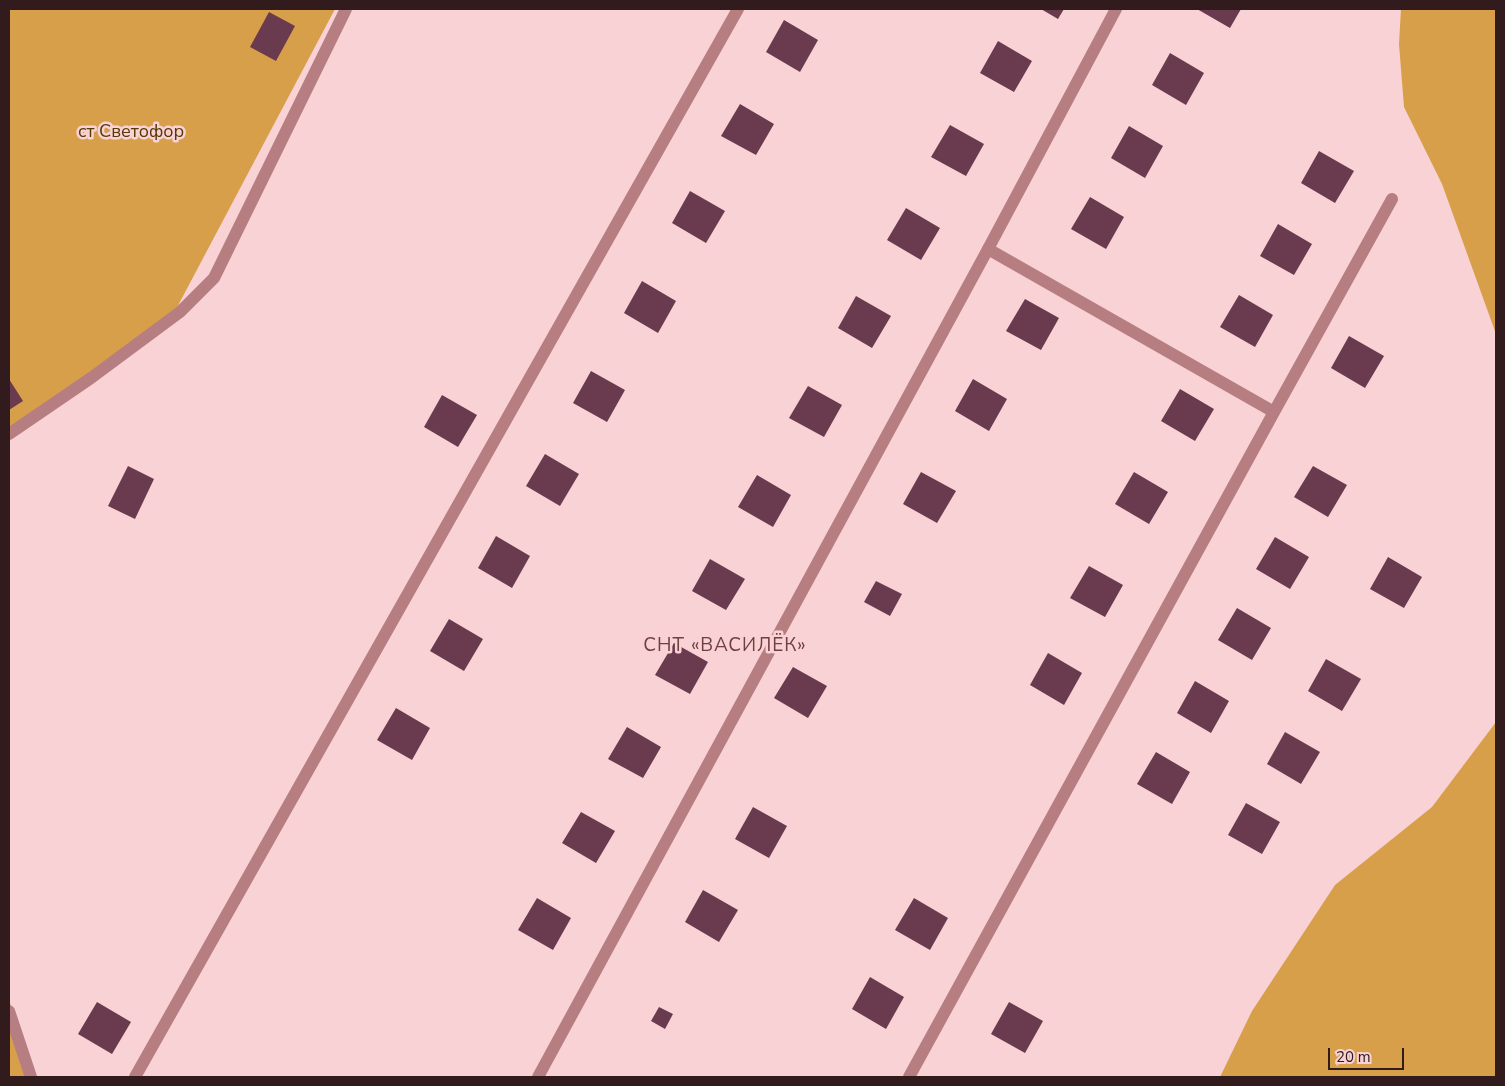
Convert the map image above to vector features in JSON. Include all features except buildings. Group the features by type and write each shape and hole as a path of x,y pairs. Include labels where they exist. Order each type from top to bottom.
{"street":[{"path":"9,434 91,378 180,312 214,278 346,9"},
{"path":"135,1077 738,9"},
{"path":"538,1077 988,249 1116,9"},
{"path":"909,1077 1392,199"},
{"path":"988,249 1274,412"},
{"path":"9,1011 31,1077"}],"green space":[{"name":"ст Светофор","path":"9,9 335,9 173,315 9,434"},
{"path":"1401,9 1496,9 1496,334 1442,184 1404,107 1399,44"},
{"path":"1496,722 1496,1077 1220,1077 1252,1011 1335,885 1432,807"},
{"path":"9,1000 34,1077 9,1077"}],"district":[{"name":"СНТ «ВАСИЛЁК»","path":"725,646"}]}
